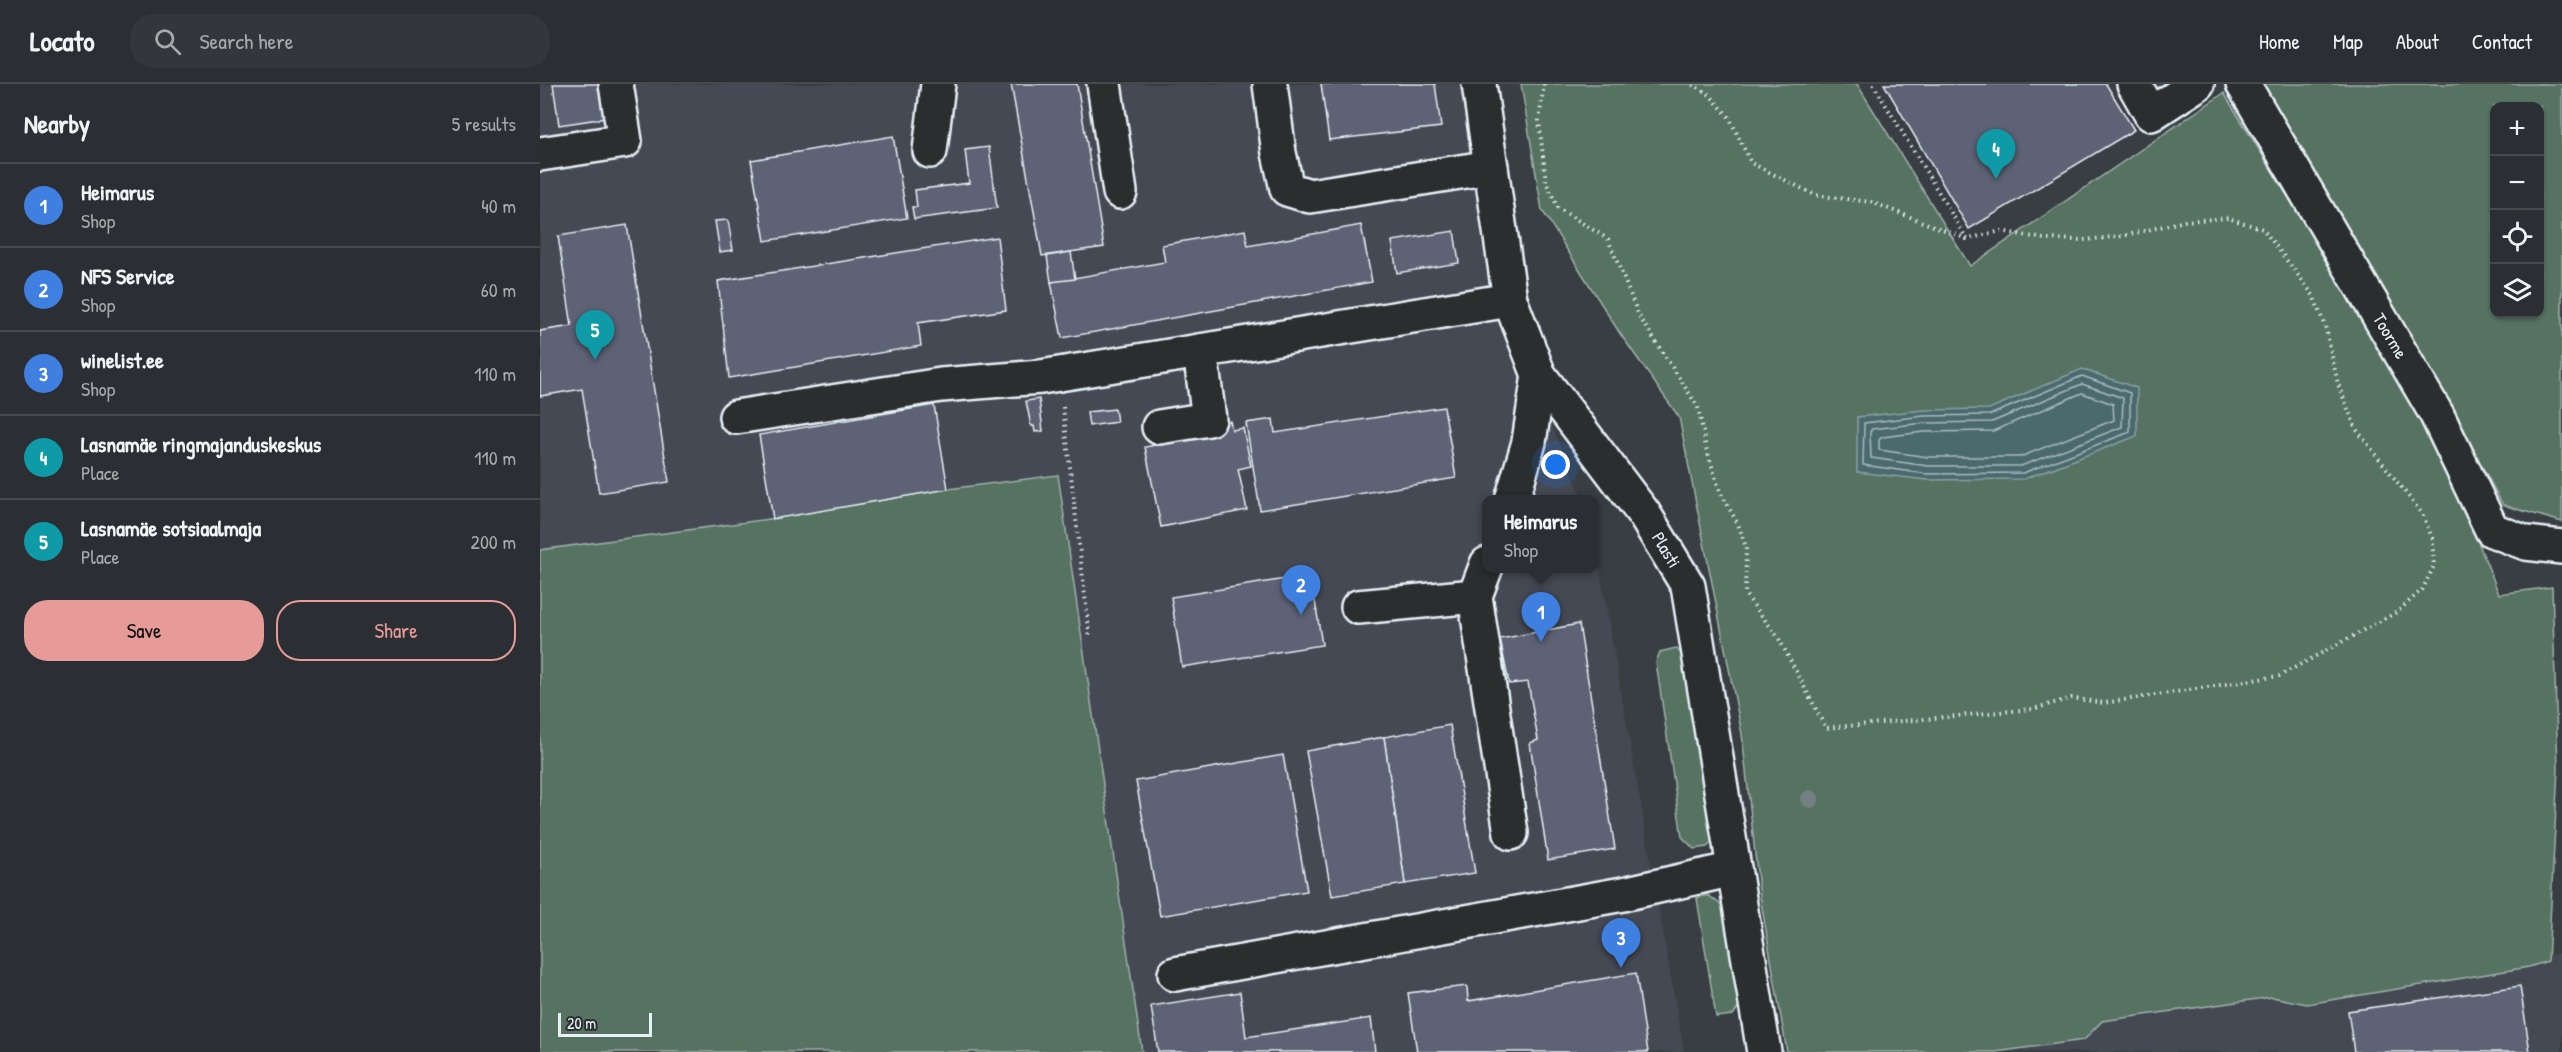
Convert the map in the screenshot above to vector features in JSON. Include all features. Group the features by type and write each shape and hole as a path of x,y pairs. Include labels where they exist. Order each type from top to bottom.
{"lane":[{"path":"540,154 625,141 616,84"},
{"path":"930,151 938,84"},
{"path":"1104,84 1120,192"},
{"path":"1270,84 1279,153 1287,189 1310,196 1491,167"},
{"name":"Plasti","path":"1479,84 1510,300 1539,375 1644,514 1688,586 1764,1052"},
{"path":"2134,84 2151,114 2197,84"},
{"name":"Toorme","path":"2243,84 2437,415 2492,530 2526,543 2562,547"},
{"path":"736,417 941,385 1041,377 1510,300"},
{"path":"1159,427 1209,419 1200,351"},
{"path":"1513,495 1529,442 1539,375"},
{"path":"1484,573 1475,596 1511,833"},
{"path":"1358,607 1475,596"},
{"path":"1175,974 1623,894 1734,869"}],"path":[{"path":"1544,84 1539,121 1546,182 1558,208 1608,238 1639,316 1698,407 1706,447 1720,492 1738,525 1746,547 1745,594 1778,637 1826,728 2033,709 2072,698 2103,703 2279,676 2397,612 2422,590 2434,566 2432,538 2423,515 2356,429 2338,384 2326,329 2313,295 2263,230 2228,218 2185,221 2123,236 2084,240 2044,239 2001,231 1967,239 1870,202 1815,195 1752,163 1728,117 1710,95 1691,84"},
{"path":"1873,84 1967,239"},
{"path":"1059,373 1090,639"}],"shaded area":[{"path":"540,84 1462,84 1486,269 1581,495 1482,495 1482,573 1599,573 1599,566 1684,1052 540,1052"},
{"path":"2562,953 2562,1052 1995,1052 2084,1040 2102,1021"}],"green space":[{"path":"1521,84 1857,84 1970,266 2224,93 2400,378 2445,460 2499,594 2552,587 2558,769 2548,961 2529,967 2307,1004 2272,997 2102,1021 2084,1040 1995,1052 1787,1052 1759,890 1742,734 1679,417 1619,332 1542,210"},
{"path":"2264,84 2562,84 2562,522 2503,505 2456,418"},
{"path":"1058,475 1142,1052 540,1052 540,550 777,518 948,489"},
{"path":"1676,648 1684,656 1714,840 1707,847 1694,849 1682,837 1656,662 1660,652"},
{"path":"1708,895 1724,907 1740,1005 1733,1015 1716,1017 1697,898"}],"water":[{"path":"2082,369 2137,388 2137,436 2024,479 1927,480 1857,472 1857,417 1924,410 1989,409"}],"building":[{"path":"553,84 600,84 605,118 559,125"},
{"path":"1011,84 1077,84 1104,247 1042,256"},
{"path":"1321,84 1435,84 1441,127 1329,140"},
{"path":"1884,84 2106,84 2134,130 1969,229"},
{"path":"893,136 907,218 765,241 751,160"},
{"path":"989,147 997,208 914,219 912,207 917,207 915,190 969,183 965,150"},
{"path":"728,220 733,250 720,252 715,221"},
{"path":"627,225 669,482 599,493 582,389 540,396 540,331 572,326 558,236"},
{"path":"1361,225 1372,282 1062,338 1051,282 1165,262 1162,245 1245,230 1248,246"},
{"path":"1454,231 1459,263 1397,273 1392,241"},
{"path":"997,237 1006,310 918,323 921,346 729,378 718,281"},
{"path":"1071,252 1075,279 1051,282 1047,256"},
{"path":"1039,399 1043,431 1035,432 1034,426 1031,426 1026,401"},
{"path":"934,405 948,489 773,519 759,435"},
{"path":"1444,407 1456,478 1260,510 1246,423 1273,419 1275,433"},
{"path":"1115,409 1117,422 1089,426 1087,412"},
{"path":"1230,421 1232,430 1243,428 1251,466 1238,469 1247,510 1161,527 1145,447 1215,433 1213,424"},
{"path":"1311,575 1322,645 1182,667 1171,597"},
{"path":"1579,624 1615,849 1548,860 1530,743 1538,740 1528,682 1509,684 1500,639"},
{"path":"1450,725 1475,873 1405,884 1384,737"},
{"path":"1384,737 1405,884 1332,896 1306,751"},
{"path":"1283,755 1307,891 1160,916 1136,781"},
{"path":"1636,973 1648,1052 1417,1052 1408,993 1467,986 1468,1001"},
{"path":"2520,986 2530,1052 2354,1052 2348,1011"},
{"path":"1240,992 1246,1037 1371,1018 1375,1052 1158,1052 1151,1006"}],"place":[{"name":"Lasnamäe ringmajanduskeskus","path":"1996,179"},
{"name":"Lasnamäe sotsiaalmaja","path":"595,360"},
{"name":"NFS Service","path":"1301,615"},
{"name":"Heimarus","path":"1541,642"},
{"name":"winelist.ee","path":"1621,968"}]}
